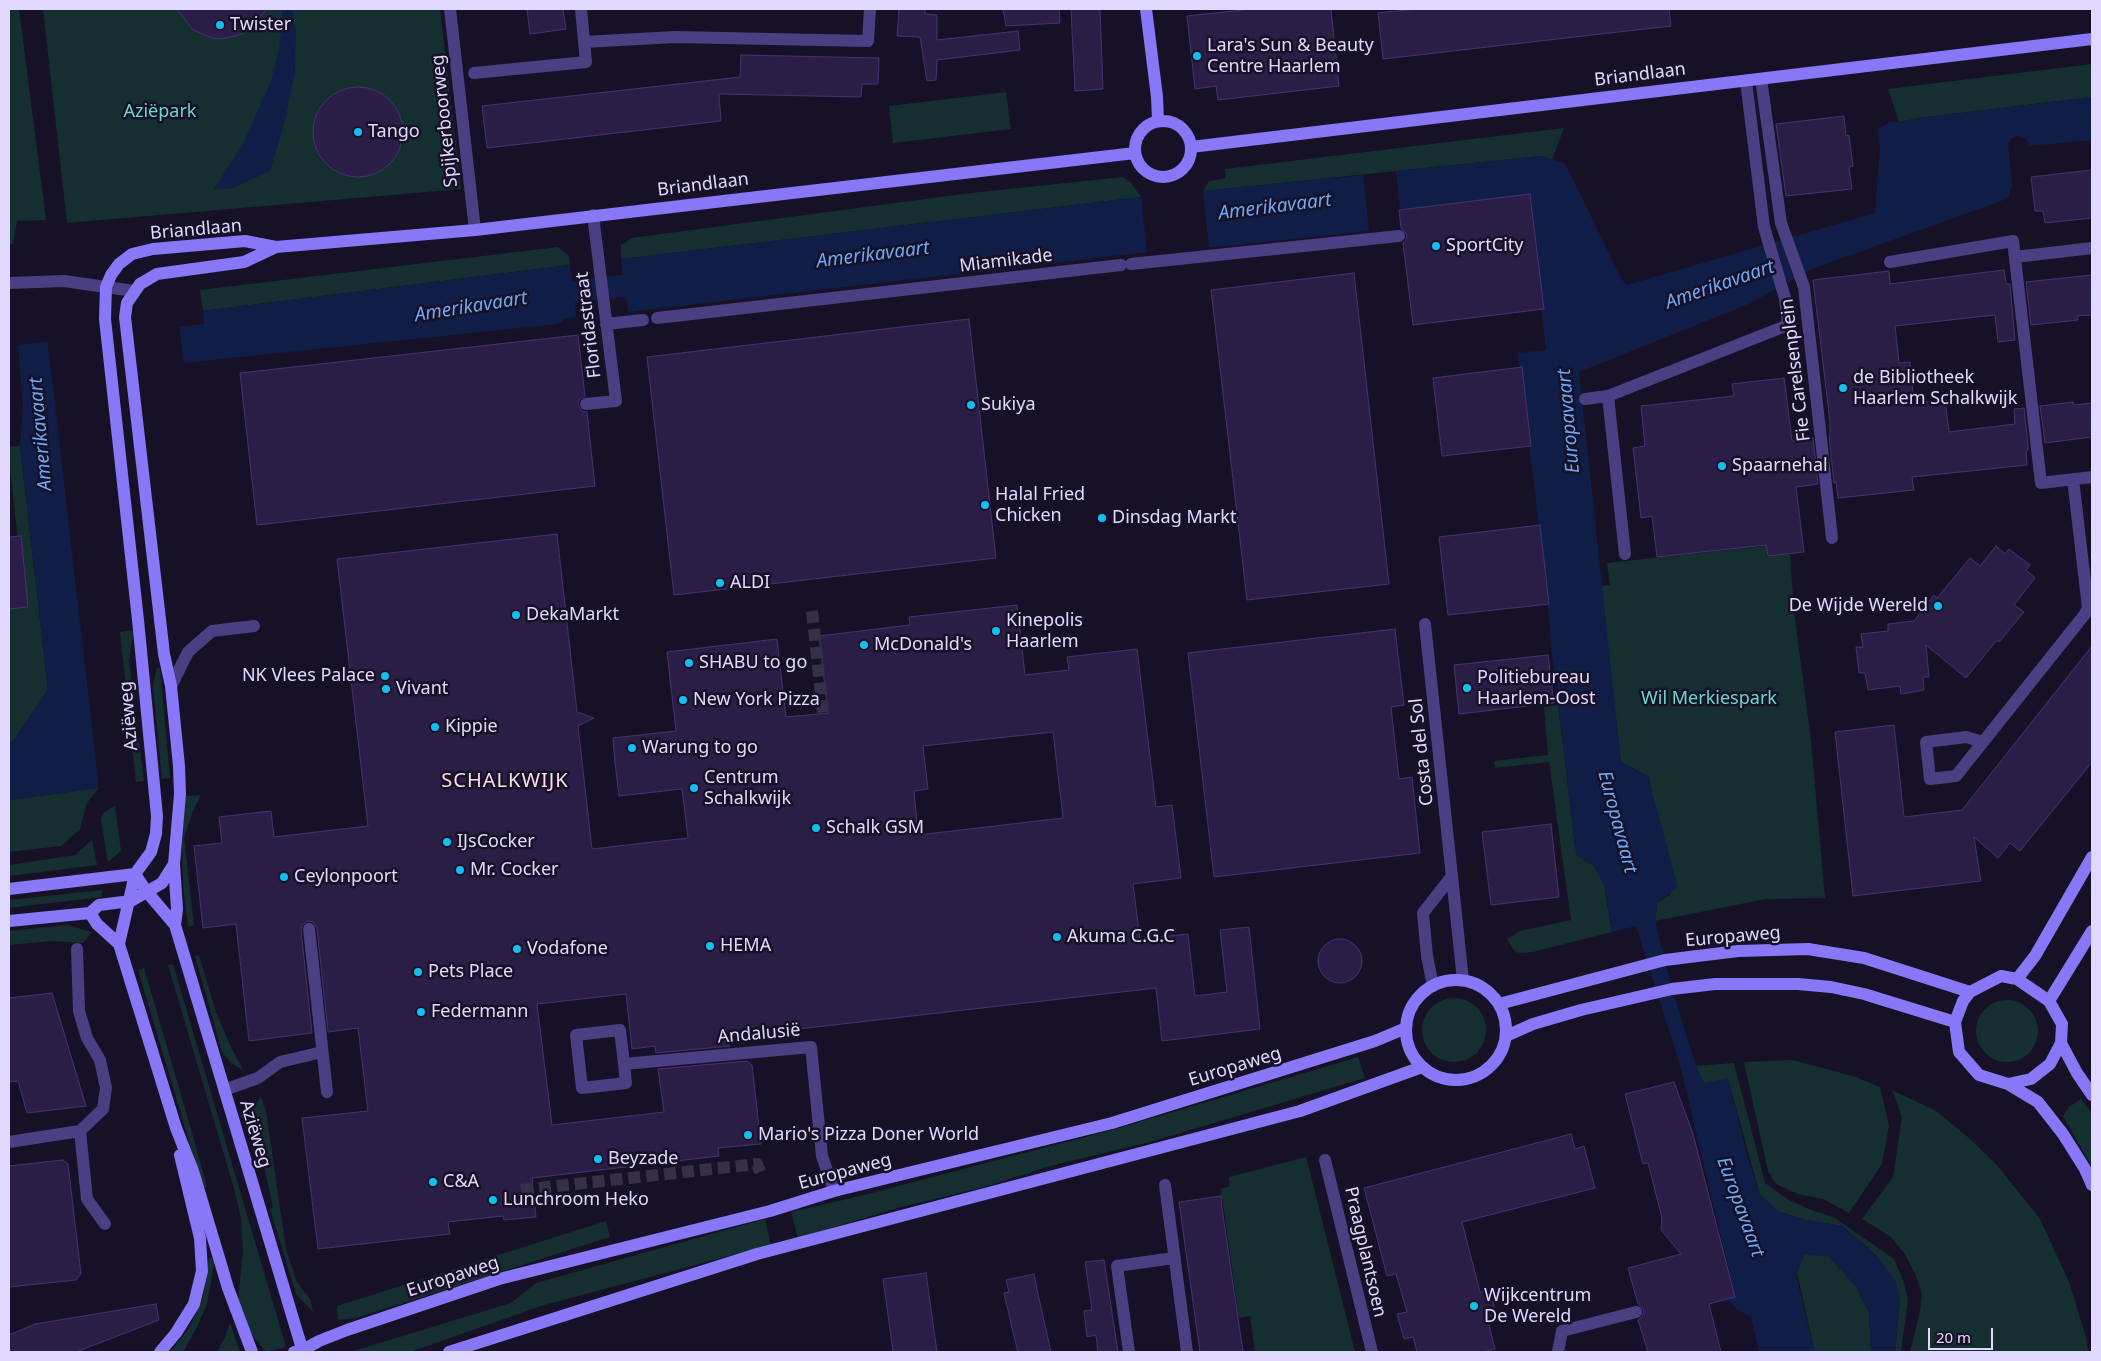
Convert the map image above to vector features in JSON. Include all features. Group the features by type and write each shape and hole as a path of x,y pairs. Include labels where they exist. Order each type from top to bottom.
{"main road":[{"path":"1146,9 1157,97 1158,121"},
{"name":"Briandlaan","path":"1191,146 2092,39"},
{"path":"1158,121 1176,124 1188,137 1191,146 1190,156 1186,165 1170,177 1160,177 1143,169 1135,153 1138,136 1150,124 1158,121"},
{"name":"Briandlaan","path":"106,287 111,275 119,264 132,254 153,249 245,242 276,247 475,230 1135,153"},
{"name":"Briandlaan","path":"134,291 140,284 157,274 244,262 276,247"},
{"name":"Aziëweg","path":"106,287 104,301 106,331 157,816 156,834 151,852 135,874 119,944"},
{"name":"Aziëweg","path":"134,291 128,302 125,317 130,376 164,654 171,686 179,766 180,794 174,864 177,909 175,925 300,1352"},
{"path":"2017,979 2035,956 2092,857"},
{"path":"9,921 90,913 99,905 130,901 162,883 174,864"},
{"path":"9,888 135,874"},
{"name":"Aziëweg","path":"135,874 147,892 175,925"},
{"path":"90,913 96,924 119,944 228,1288 252,1352"},
{"path":"2049,1001 2092,931"},
{"name":"Europaweg","path":"1499,1004 1664,960 1738,950 1808,949 1864,958 1970,992"},
{"path":"2008,1084 2032,1079 2050,1064 2061,1043 2062,1024 2049,1001 2017,979 2001,976 1970,992 1963,1001 1955,1022 1959,1052 1979,1075 2008,1084 2038,1102 2063,1134 2085,1168 2092,1185"},
{"path":"1448,980 1463,980 1490,992 1499,1004 1506,1025 1506,1036 1503,1049 1496,1061 1486,1071 1474,1078 1460,1081 1446,1080 1433,1075 1412,1056 1407,1042 1406,1028 1408,1015 1413,1003 1422,993 1433,986 1448,980"},
{"path":"1506,1036 1533,1024 1581,1010 1672,989 1715,984 1798,984 1831,987 1864,994 1955,1022"},
{"name":"Europaweg","path":"300,1352 319,1341 348,1330 499,1279 770,1210 834,1191 1112,1123 1376,1041 1406,1028"},
{"path":"2061,1043 2077,1073 2092,1095"},
{"path":"449,1352 757,1254 1300,1111 1422,1067"},
{"path":"160,1352 176,1333 194,1304 202,1271 200,1238 184,1175 176,1128"}],"street":[{"name":"Spijkerboorweg","path":"450,9 475,230"},
{"path":"474,72 586,62 582,9"},
{"path":"584,42 675,37 868,41 870,9"},
{"name":"Fie Carelsenplein","path":"1761,79 1781,223 1804,288 1832,538"},
{"name":"Fie Carelsenplein","path":"1585,399 1608,396 1788,325 1784,298 1764,227 1746,81"},
{"name":"Floridastraat","path":"586,404 616,401 593,215"},
{"name":"Miamikade","path":"656,318 1399,236"},
{"path":"1890,262 2013,241 2041,482 2092,477"},
{"path":"2015,257 2092,248"},
{"path":"9,283 64,282 134,291"},
{"path":"606,321 643,320"},
{"path":"1608,396 1625,554"},
{"path":"1983,742 1966,737 1926,742 1930,779 1956,776 2086,614 2088,608 2073,479"},
{"name":"Costa del Sol","path":"1425,624 1463,980"},
{"path":"171,686 188,652 212,631 254,626"},
{"path":"1433,986 1426,948 1423,913 1452,876"},
{"path":"309,929 327,1092"},
{"path":"9,1142 80,1131 103,1109 106,1088 100,1060 87,1038 79,1011 77,949"},
{"path":"620,1030 624,1064 626,1083 582,1088 576,1035 620,1030"},
{"name":"Andalusië","path":"624,1064 811,1047 822,1156 834,1191"},
{"path":"224,1090 258,1078 280,1062 322,1052"},
{"path":"80,1131 88,1198 105,1224"},
{"name":"Praagplantsoen","path":"1325,1160 1372,1352"},
{"path":"1165,1185 1187,1352"},
{"path":"1129,1352 1117,1266 1174,1258"},
{"path":"1558,1352 1562,1331 1636,1312"}],"green space":[{"path":"9,9 19,9 46,220 17,221 13,244 9,245"},
{"name":"Aziëpark","path":"43,9 440,9 461,189 67,223"},
{"path":"2092,64 2092,97 1899,122 1888,89"},
{"path":"1006,92 1011,129 893,143 889,106"},
{"path":"1564,128 1552,160 1541,156 1203,191 1209,181 1226,178 1225,169"},
{"path":"1123,177 1131,183 1141,197 621,259 621,245 631,238 971,193"},
{"path":"558,247 569,256 570,265 203,311 200,290"},
{"path":"20,446 48,690 13,741 9,742 9,608 25,605 9,447"},
{"name":"Wil Merkiespark","path":"1766,546 1767,557 1790,554 1794,611 1811,741 1825,898 1766,899 1655,921 1657,903 1670,895 1649,777 1621,762 1601,586 1610,585 1607,563"},
{"path":"134,630 129,661 144,781 136,782 120,632"},
{"path":"157,667 160,668 170,778 162,779 153,686"},
{"path":"1558,705 1577,855 1594,866 1604,885 1612,932 1533,952 1515,952 1507,939 1520,931 1571,920 1549,762 1495,768 1494,761 1548,755 1544,707"},
{"path":"99,788 87,803 80,829 61,846 9,852 9,800"},
{"path":"201,795 192,813 184,838 194,925 188,927 183,885 182,845 185,796"},
{"path":"115,806 121,851 108,862 101,820 103,813"},
{"path":"92,840 97,865 9,876 9,865 75,855"},
{"path":"102,890 102,897 9,908 9,900"},
{"path":"67,925 92,932 83,943 52,941 9,945 9,931"},
{"path":"199,955 216,1012 243,1070 232,1064 222,1052 195,956"},
{"path":"173,964 286,1347 266,1352 249,1331 238,1300 243,1252 241,1218 168,965"},
{"path":"144,968 207,1187 203,1188 138,970"},
{"path":"1454,998 1466,1000 1477,1007 1484,1018 1486,1030 1484,1042 1477,1053 1466,1060 1454,1062 1442,1060 1431,1053 1424,1042 1422,1030 1424,1018 1431,1007 1442,1000"},
{"path":"2001,1000 2013,1000 2029,1009 2036,1019 2038,1031 2036,1043 2029,1053 2013,1062 2001,1062 1990,1057 1981,1048 1976,1037 1976,1025 1981,1014 1990,1005"},
{"path":"1358,1057 1365,1078 1150,1142 1050,1166 984,1187 897,1208 798,1238 791,1212 860,1196 1116,1129"},
{"path":"1792,1060 1853,1076 1880,1087 1889,1126 1882,1164 1849,1213 1823,1199 1798,1194 1776,1184 1768,1171 1744,1062"},
{"path":"1734,1063 1765,1183 1787,1199 1835,1218 1894,1259 1903,1280 1908,1299 1901,1352 1895,1352 1900,1300 1876,1255 1842,1226 1807,1220 1779,1212 1760,1195 1728,1079 1704,1084 1696,1066"},
{"path":"1892,1090 1936,1111 1969,1138 1996,1164 2040,1219 2069,1282 2086,1337 2088,1352 1910,1352 1922,1294 1916,1276 1905,1254 1890,1236 1862,1219 1893,1177 1902,1117"},
{"path":"261,1097 266,1111 286,1249 297,1282 310,1299 313,1312 296,1294 270,1209 273,1208 263,1161 255,1158 247,1125 251,1110"},
{"path":"2081,1099 2092,1113 2092,1167 2063,1116 2069,1107"},
{"path":"1306,1157 1355,1352 1255,1352 1250,1316 1239,1318 1221,1189 1230,1186 1229,1177"},
{"path":"765,1219 771,1245 544,1305 410,1352 350,1352 511,1303 536,1283"},
{"path":"606,1221 610,1237 356,1318 338,1320 337,1306"},
{"path":"1818,1254 1828,1256 1856,1286 1869,1313 1871,1352 1815,1352 1797,1273 1803,1255"},
{"path":"212,1257 214,1264 207,1304 197,1327 183,1352 170,1352 189,1328 203,1298 209,1258"},
{"path":"230,1323 240,1352 217,1352 224,1339"}],"water":[{"path":"282,9 292,9 296,31 295,71 285,121 270,171 233,188 213,190 242,146 271,81 279,49"},
{"name":"Europavaart","path":"2092,97 2092,140 2029,146 2028,141 2023,137 2017,136 2011,139 2008,144 2012,185 2009,196 2001,201 1812,269 1751,303 1579,372 1621,762 1648,777 1678,887 1657,903 1655,921 1672,989 1696,1066 1704,1083 1728,1078 1748,1159 1760,1195 1779,1212 1807,1220 1842,1226 1876,1255 1896,1281 1900,1300 1895,1352 1871,1352 1869,1313 1856,1286 1828,1256 1804,1255 1797,1273 1798,1284 1815,1352 1759,1352 1751,1317 1738,1310 1726,1298 1735,1296 1681,1068 1636,926 1612,932 1604,885 1594,866 1577,855 1575,846 1518,353 1546,350 1529,197 1400,209 1396,171 1541,156 1565,163 1622,280 1627,285 1875,213 1880,149 1878,129 1890,122"},
{"path":"1363,175 1369,231 1196,249 1147,252 628,312 621,259 1141,197"},
{"path":"570,265 576,317 565,319 558,324 183,363 52,379 99,788 9,800 9,742 13,741 48,690 20,446 23,407 18,345 204,324 203,311"}],"pier":[{"path":"1203,189 1209,248 1147,252 1141,196"},
{"path":"179,324 184,366 52,380 47,339"}],"building":[{"name":"Twister","path":"177,9 267,9 242,34 222,39 212,38 193,30"},
{"path":"527,9 563,9 566,29 530,34"},
{"path":"899,9 925,9 925,14 937,15 937,40 1018,31 1020,50 937,60 936,80 927,81 920,37 897,36"},
{"path":"1003,9 1059,9 1060,23 1006,26"},
{"path":"1071,9 1100,9 1103,89 1075,91"},
{"path":"1253,9 1331,9 1339,86 1218,100 1216,86 1195,89 1187,16"},
{"path":"1417,9 1669,9 1671,26 1383,59 1378,13"},
{"path":"741,55 879,58 878,84 862,84 861,97 719,94 721,121 487,148 482,106 740,77"},
{"name":"Tango","path":"358,87 375,91 390,100 399,115 403,132 399,149 390,164 375,173 358,177 341,173 326,164 317,149 313,132 317,115 326,100 341,91"},
{"path":"1844,116 1846,136 1849,135 1853,166 1849,167 1852,189 1786,196 1776,124"},
{"path":"2092,170 2092,218 2045,223 2043,211 2035,211 2031,177"},
{"path":"1530,194 1544,309 1413,325 1403,243 1407,235 1401,228 1399,210"},
{"path":"2004,270 2006,284 2010,284 2015,340 1998,342 1995,315 1895,326 1899,363 1910,362 1914,403 1945,399 1949,432 2015,424 2014,409 2024,408 2028,445 2028,450 2026,451 2027,465 1912,477 1914,490 1838,498 1836,482 1834,483 1829,436 1830,422 1813,280 1889,271 1890,284"},
{"path":"1354,273 1389,584 1247,600 1211,290"},
{"path":"2092,275 2092,315 2077,316 2078,320 2031,325 2026,282"},
{"path":"969,319 996,558 674,595 647,357"},
{"path":"578,335 585,396 579,400 578,405 582,411 587,412 595,486 257,525 240,373"},
{"path":"1522,367 1531,446 1442,456 1433,378"},
{"name":"Spaarnehal","path":"1784,378 1792,441 1813,438 1818,484 1796,487 1804,552 1768,556 1766,545 1657,557 1652,516 1641,518 1633,448 1645,446 1641,406 1734,396 1732,384"},
{"path":"2073,402 2074,405 2092,403 2092,437 2045,443 2040,406"},
{"path":"1540,525 1549,604 1448,615 1439,537"},
{"name":"Centrum Schalkwijk","path":"557,534 577,712 594,718 578,726 592,849 688,838 682,789 619,796 615,763 613,738 676,731 667,652 777,639 786,717 828,713 819,636 910,625 909,617 1017,605 1025,675 1069,670 1067,657 1137,649 1156,807 1172,805 1181,878 1133,884 1140,939 1188,934 1195,996 1227,992 1220,930 1249,927 1260,1029 1162,1041 1156,988 720,1038 730,1046 656,1053 655,1046 632,1049 626,994 537,1004 552,1125 664,1112 658,1069 747,1061 752,1065 761,1144 718,1148 719,1156 532,1178 536,1217 504,1220 503,1216 448,1222 450,1234 318,1249 302,1118 368,1111 358,1028 328,1032 317,928 313,922 308,921 302,925 301,930 312,1033 249,1041 236,924 203,928 194,846 222,843 219,817 271,811 274,837 368,826 337,559","holes":["1053,732 1063,818 918,835 914,791 928,789 923,746"]},
{"path":"21,536 28,607 9,609 9,537"},
{"path":"1996,546 2005,554 2009,549 2030,565 2026,570 2035,578 2014,605 2024,612 1999,642 1997,640 1966,678 1926,645 1929,677 1923,677 1924,690 1901,694 1900,686 1868,690 1865,673 1859,673 1856,647 1863,647 1861,634 1888,631 1888,624 1914,621 1934,595 1937,598 1970,558 1980,566"},
{"path":"1395,629 1404,705 1391,707 1399,779 1412,777 1420,853 1214,877 1188,653"},
{"path":"2092,646 2092,762 2020,851 2010,843 1998,858 1974,837 1981,881 1853,896 1835,732 1894,725 1904,817 1962,810"},
{"path":"1548,655 1554,703 1459,714 1454,665"},
{"path":"1551,824 1559,897 1491,905 1482,832"},
{"path":"1344,939 1356,945 1361,952 1361,970 1356,977 1349,982 1336,983 1328,980 1321,973 1318,957 1321,949 1328,942"},
{"path":"52,993 86,1106 27,1113 18,1081 9,1082 9,998"},
{"path":"1674,1082 1693,1134 1735,1297 1709,1304 1721,1352 1648,1352 1638,1320 1642,1317 1644,1310 1638,1304 1628,1268 1681,1254 1661,1230 1662,1218 1648,1163 1643,1164 1625,1094"},
{"path":"1571,1134 1575,1149 1584,1146 1595,1188 1462,1222 1480,1292 1490,1290 1496,1315 1487,1317 1495,1349 1483,1352 1417,1352 1413,1337 1404,1339 1397,1314 1407,1312 1396,1274 1387,1276 1364,1188"},
{"path":"63,1160 68,1164 81,1274 76,1280 9,1287 9,1166"},
{"path":"1221,1196 1243,1352 1200,1352 1179,1202"},
{"path":"1104,1260 1118,1352 1098,1352 1096,1335 1087,1337 1084,1311 1092,1310 1085,1262"},
{"path":"926,1273 937,1352 893,1352 883,1279"},
{"path":"1034,1274 1051,1352 1018,1352 1004,1293 1009,1292 1006,1280"},
{"path":"156,1304 159,1320 76,1352 9,1352 9,1335 35,1324"}],"waterway":[{"name":"Amerikavaart","path":"542,296 654,282"}],"tunnel":[{"path":"812,611 823,713"},
{"path":"521,1190 757,1164 761,1174"}],"place":[{"name":"Twister","path":"220,25"},
{"name":"Lara's Sun & Beauty Centre Haarlem","path":"1197,56"},
{"name":"Tango","path":"358,132"},
{"name":"SportCity","path":"1436,246"},
{"name":"de Bibliotheek Haarlem Schalkwijk","path":"1843,388"},
{"name":"Sukiya","path":"971,405"},
{"name":"Spaarnehal","path":"1722,466"},
{"name":"Halal Fried Chicken","path":"985,505"},
{"name":"Dinsdag Markt","path":"1102,518"},
{"name":"ALDI","path":"720,583"},
{"name":"De Wijde Wereld","path":"1938,606"},
{"name":"DekaMarkt","path":"516,615"},
{"name":"Kinepolis Haarlem","path":"996,631"},
{"name":"McDonald's","path":"864,645"},
{"name":"SHABU to go","path":"689,663"},
{"name":"NK Vlees Palace","path":"385,676"},
{"name":"Politiebureau Haarlem-Oost","path":"1467,688"},
{"name":"Vivant","path":"386,689"},
{"name":"New York Pizza","path":"683,700"},
{"name":"Kippie","path":"435,727"},
{"name":"Warung to go","path":"632,748"},
{"name":"Centrum Schalkwijk","path":"694,788"},
{"name":"Schalk GSM","path":"816,828"},
{"name":"IJsCocker","path":"447,842"},
{"name":"Mr. Cocker","path":"460,870"},
{"name":"Ceylonpoort","path":"284,877"},
{"name":"Akuma C.G.C","path":"1057,937"},
{"name":"HEMA","path":"710,946"},
{"name":"Vodafone","path":"517,949"},
{"name":"Pets Place","path":"418,972"},
{"name":"Federmann","path":"421,1012"},
{"name":"Mario's Pizza Doner World","path":"748,1135"},
{"name":"Beyzade","path":"598,1159"},
{"name":"C&A","path":"433,1182"},
{"name":"Lunchroom Heko","path":"493,1200"},
{"name":"Wijkcentrum De Wereld","path":"1474,1306"}],"district":[{"name":"SCHALKWIJK","path":"505,781"}]}
